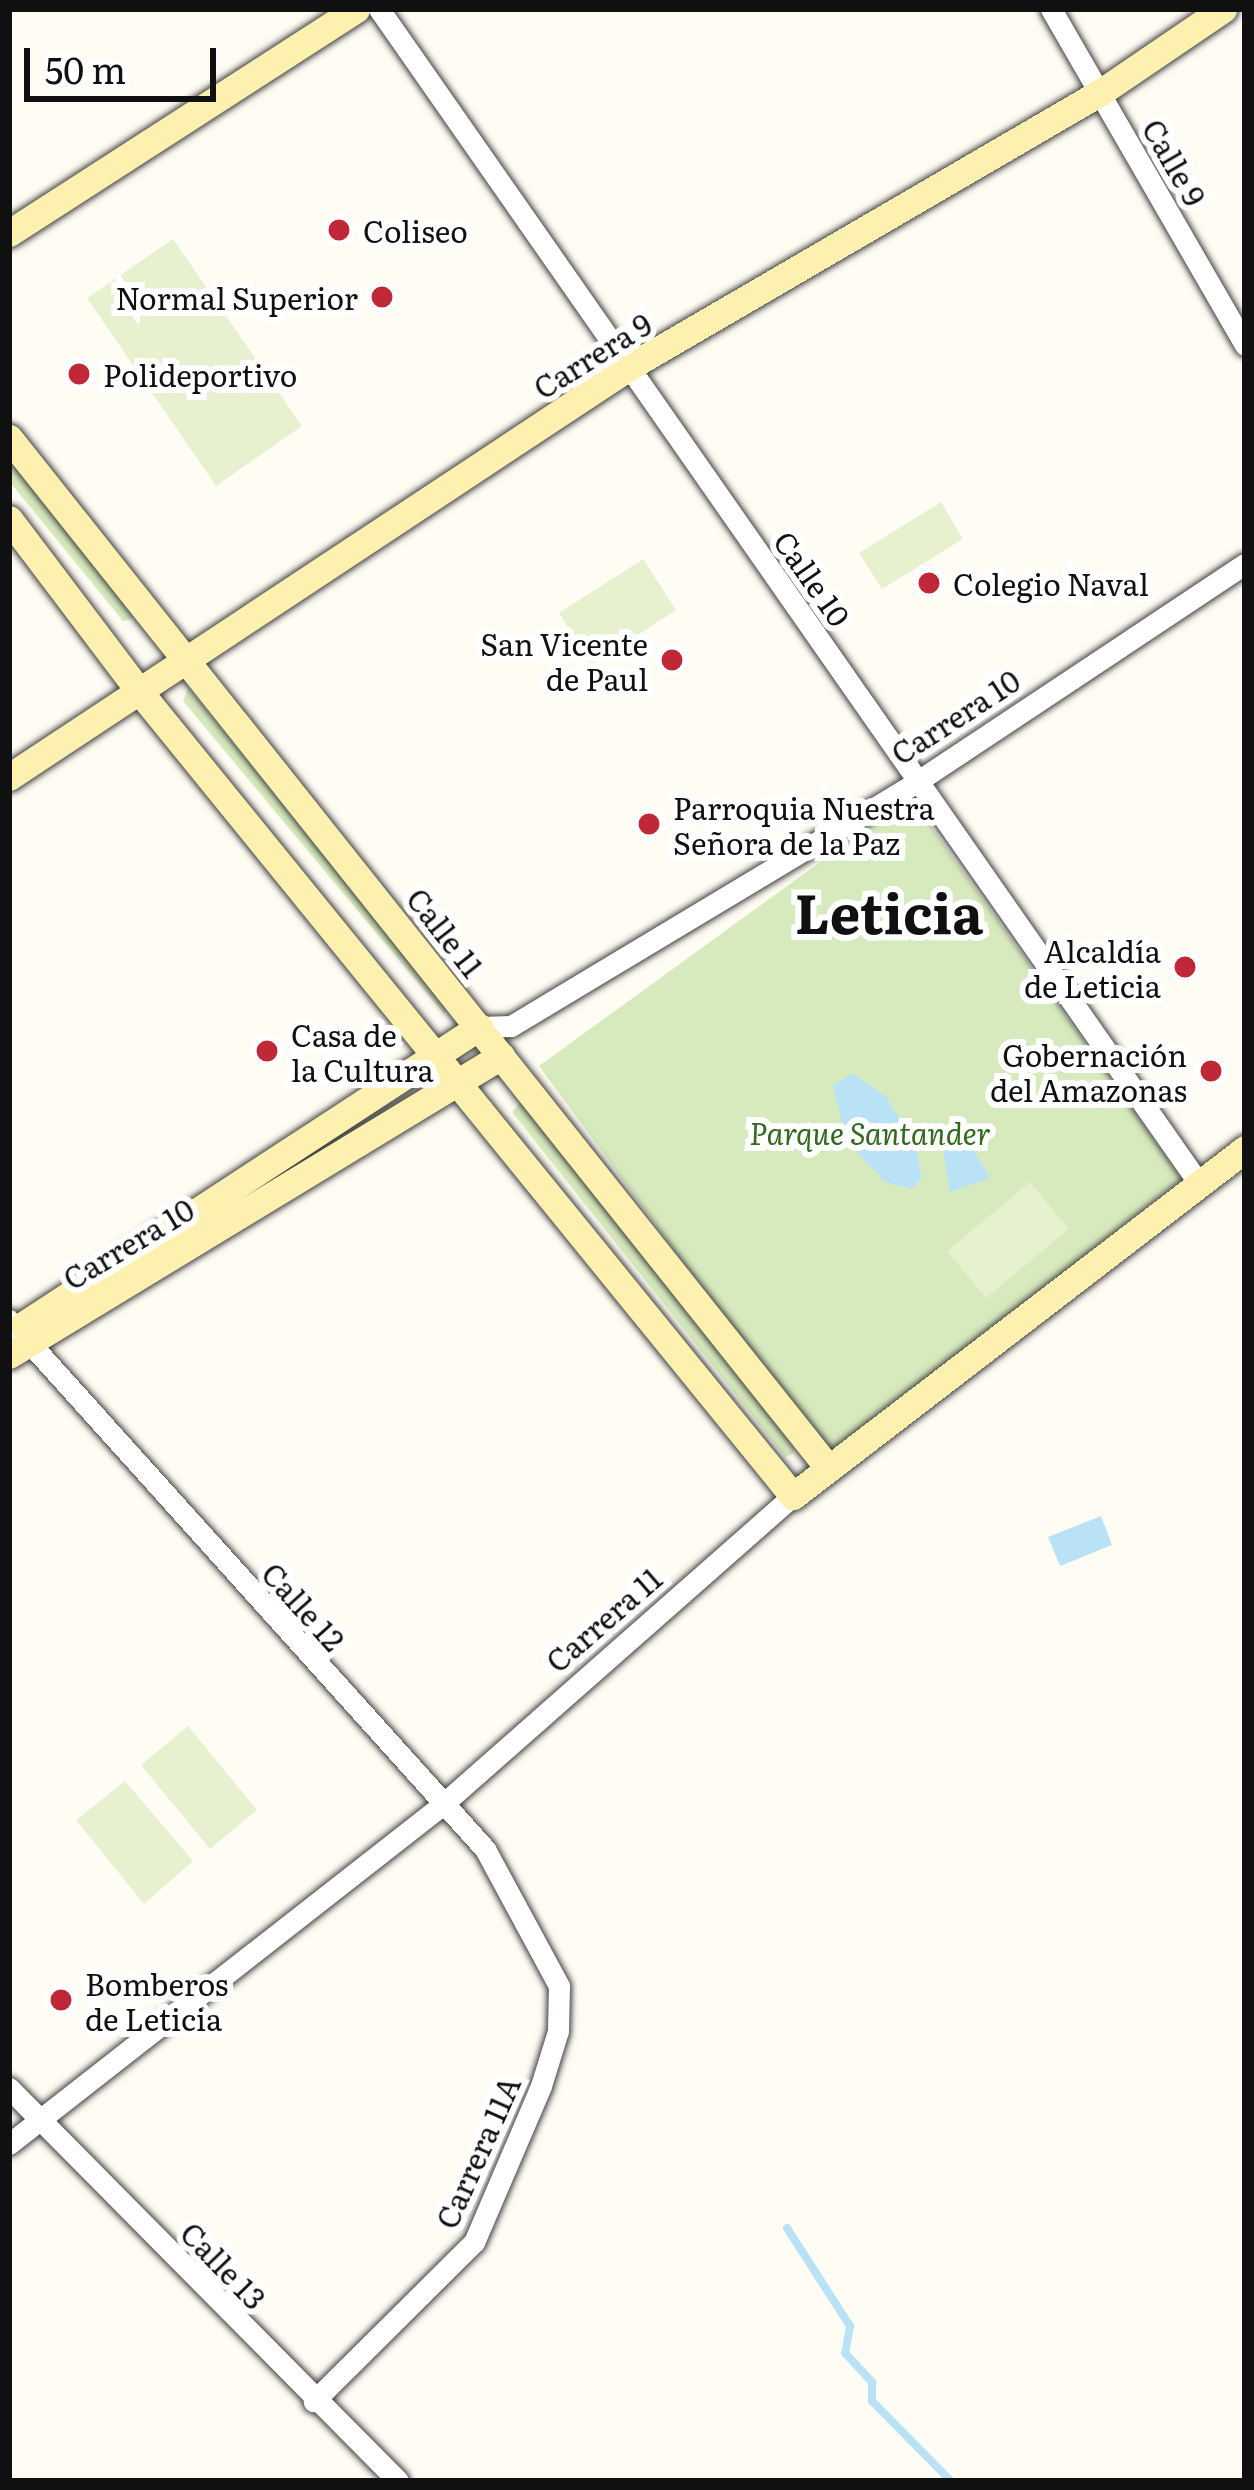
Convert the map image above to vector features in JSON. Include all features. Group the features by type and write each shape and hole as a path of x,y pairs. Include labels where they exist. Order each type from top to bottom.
{"street":[{"path":"9,232 356,9"},
{"name":"Calle 10","path":"380,9 1198,1182"},
{"name":"Calle 9","path":"1051,9 1245,345"},
{"name":"Carrera 9","path":"9,777 629,368 1101,92 1223,9"},
{"name":"Calle 11","path":"9,438 189,658 829,1468"},
{"path":"9,519 140,691 793,1496"},
{"name":"Carrera 10","path":"14,1336 479,1027 511,1026 918,781 1245,564"},
{"path":"500,1055 511,1026"},
{"name":"Carrera 10","path":"14,1336 500,1055"},
{"name":"Carrera 11","path":"9,2144 37,2115 442,1805 793,1496 1245,1149"},
{"name":"Calle 12","path":"14,1336 485,1849 541,1943"},
{"name":"Carrera 11A","path":"314,2401 474,2242 558,2031 559,1986 541,1943"},
{"name":"Calle 13","path":"9,2088 398,2481"}],"green space":[{"path":"173,239 302,426 216,486 87,298"},
{"path":"9,458 132,619 123,621 9,481"},
{"path":"941,502 963,539 882,589 859,553"},
{"path":"643,559 676,610 592,665 559,613"},
{"path":"188,688 448,1007 444,1014 183,701"},
{"name":"Parque Santander","path":"910,797 1182,1179 828,1459 539,1066"},
{"path":"523,1099 793,1446 793,1454 785,1457 512,1112"},
{"path":"1030,1182 1069,1229 986,1298 947,1251"},
{"path":"188,1726 257,1810 210,1849 141,1765"},
{"path":"125,1781 193,1861 144,1904 76,1820"}],"water":[{"path":"853,1073 886,1097 914,1142 922,1178 911,1189 885,1182 846,1140 833,1085"},
{"path":"946,1128 970,1145 990,1178 950,1192 940,1131"},
{"path":"1101,1516 1112,1545 1060,1566 1048,1537"}],"waterway":[{"path":"787,2228 850,2326 845,2353 872,2382 872,2401 951,2481"}],"place":[{"name":"Coliseo","path":"339,230"},
{"name":"Normal Superior","path":"382,297"},
{"name":"Polideportivo","path":"79,374"},
{"name":"Colegio Naval","path":"929,583"},
{"name":"San Vicente de Paul","path":"672,660"},
{"name":"Parroquia Nuestra Señora de la Paz","path":"649,824"},
{"name":"Alcaldía de Leticia","path":"1185,967"},
{"name":"Casa de la Cultura","path":"267,1051"},
{"name":"Gobernación del Amazonas","path":"1211,1071"},
{"name":"Bomberos de Leticia","path":"61,2000"}],"district":[{"name":"Leticia","path":"889,911"}]}
